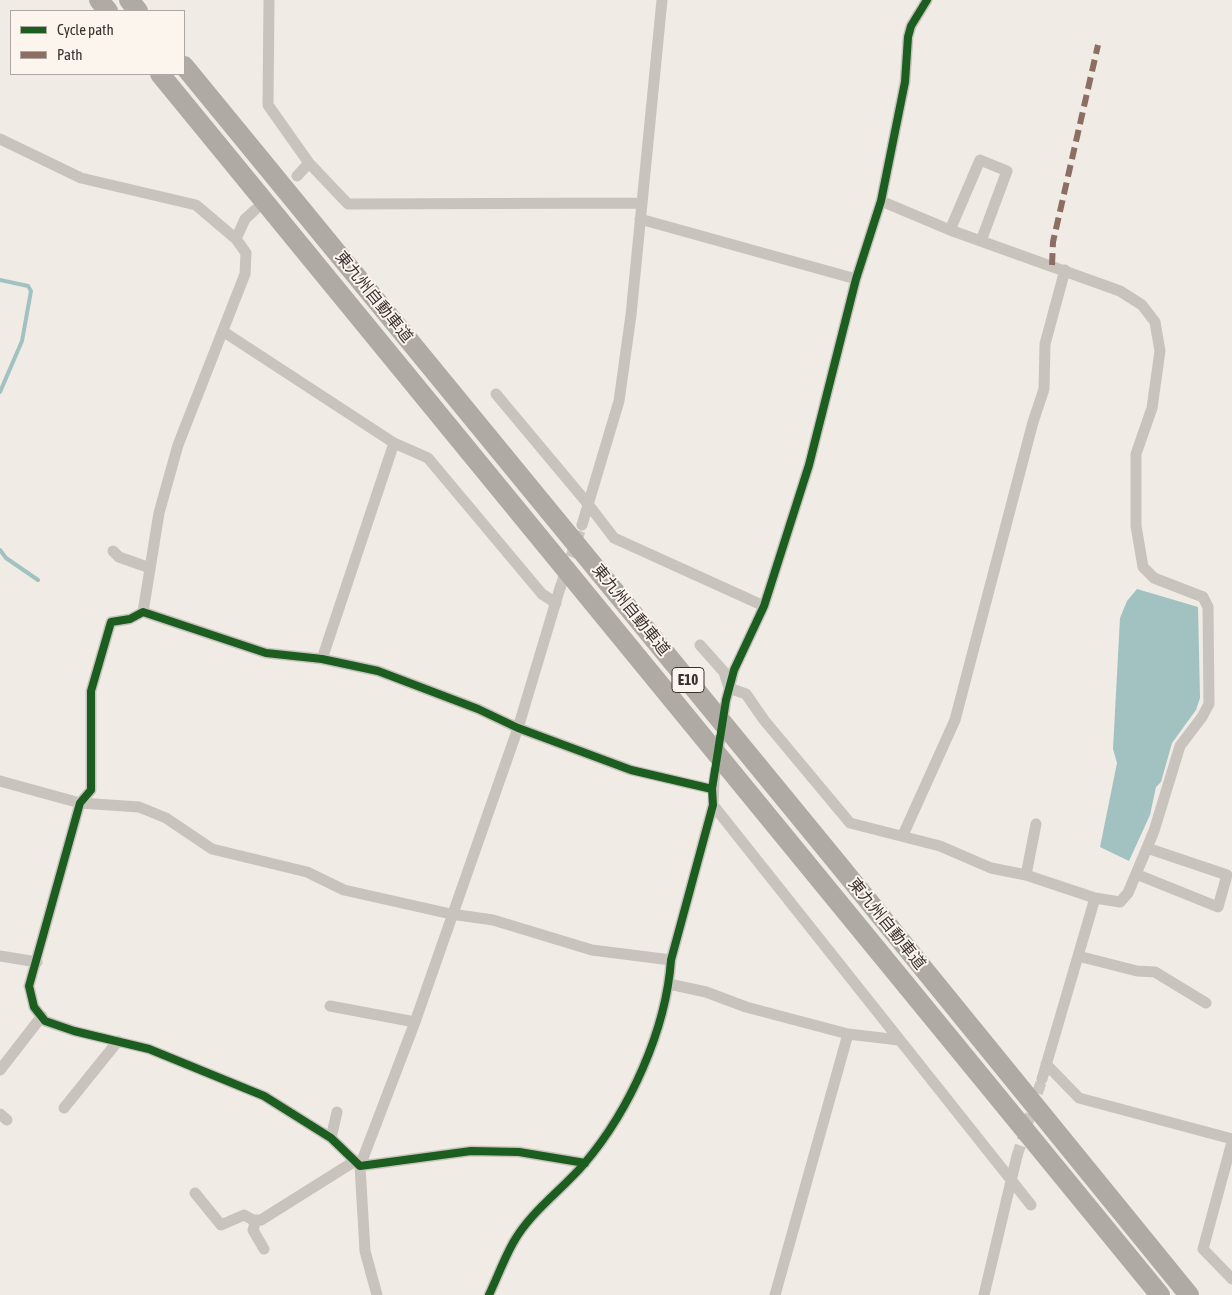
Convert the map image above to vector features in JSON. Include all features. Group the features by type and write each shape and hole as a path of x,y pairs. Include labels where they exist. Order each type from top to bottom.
{"highway":[{"path":"99,0 107,10"},
{"path":"129,0 137,10"},
{"name":"東九州自動車道","path":"185,67 1189,1295"},
{"name":"東九州自動車道","path":"161,75 1160,1295"}],"street":[{"path":"269,0 268,106 309,163 348,204 640,203"},
{"path":"582,525 619,401 631,315 640,203 662,0"},
{"path":"726,700 734,670 764,606 809,465 856,279 881,201 905,82 908,37 911,26 926,0"},
{"path":"0,139 81,178 196,205 236,239 246,253 245,274 224,332 178,445 159,512 144,612"},
{"path":"950,230 980,160 1008,171 981,241"},
{"path":"297,176 309,163"},
{"path":"729,688 746,694 764,720 850,823 940,846 991,868 1026,875 1095,898 1120,902 1128,893 1147,848 1180,746 1202,717 1209,704 1208,607 1203,597 1154,578 1143,567 1136,526 1136,454 1152,408 1160,351 1155,322 1142,305 1120,291 950,230 881,201"},
{"path":"236,239 245,220 255,210"},
{"path":"640,219 856,279"},
{"path":"903,835 955,720 1033,422 1044,389 1045,344 1064,270"},
{"path":"224,332 394,443 428,458 542,594 556,603"},
{"path":"496,394 614,538 764,606"},
{"path":"322,659 394,443"},
{"path":"113,551 118,557 150,568"},
{"path":"378,1295 365,1251 357,1163 415,1022 518,728 560,588"},
{"path":"357,1163 330,1138 264,1096 150,1049 45,1021 34,1007 30,986 80,803 91,790 91,691 111,622 130,619 144,612 266,653 322,659 378,672 478,709 518,728 631,770 713,784 713,805 670,960 669,984 644,1070 617,1121 585,1163 530,1221 513,1242 489,1295"},
{"path":"700,645 724,672 729,688"},
{"path":"0,781 80,803 139,807 166,818 212,849 307,872 344,890 452,914 493,920 592,950 670,960"},
{"path":"713,805 1031,1205"},
{"path":"1026,875 1036,824"},
{"path":"1136,874 1218,907 1227,875 1147,848"},
{"path":"1042,1079 1095,898"},
{"path":"0,956 37,962"},
{"path":"1078,956 1136,971 1156,972 1206,1003"},
{"path":"669,984 706,992 746,1006 848,1034 898,1040"},
{"path":"330,1006 415,1022"},
{"path":"0,1070 42,1016"},
{"path":"775,1295 848,1034"},
{"path":"64,1108 118,1041"},
{"path":"1046,1064 1079,1098 1232,1141 1203,1249 1232,1279"},
{"path":"330,1138 337,1112"},
{"path":"195,1194 221,1224 244,1215 256,1220 262,1220 357,1163 471,1151 519,1152 585,1163"},
{"path":"984,1295 1017,1156"},
{"path":"256,1220 253,1230 264,1249"}],"water":[{"path":"1137,589 1198,607 1200,698 1196,710 1172,743 1161,782 1156,787 1150,815 1129,861 1100,847 1117,763 1113,749 1120,618 1127,601"}],"waterway":[{"path":"0,280 28,286 31,291 22,341 0,392"},
{"path":"0,550 6,558 38,580"}],"tunnel":[{"path":"560,588 582,525"},
{"path":"714,779 726,700"},
{"path":"1017,1156 1042,1079"}],"marked path":[{"path":"1052,265 1053,242 1098,45"}],"cycle path":[{"path":"489,1295 513,1243 528,1221 575,1174 601,1143 630,1094 643,1068 653,1041 662,1014 671,960 713,805 712,789 726,700 734,670 764,606 809,465 856,279 881,201 905,82 908,37 911,26 927,0"},
{"path":"585,1163 519,1152 471,1151 360,1166 331,1138 264,1096 149,1049 74,1031 45,1021 34,1007 29,986 80,803 91,790 91,691 111,622 130,619 143,612 266,653 322,659 378,671 478,709 518,728 631,770 712,789"}]}
